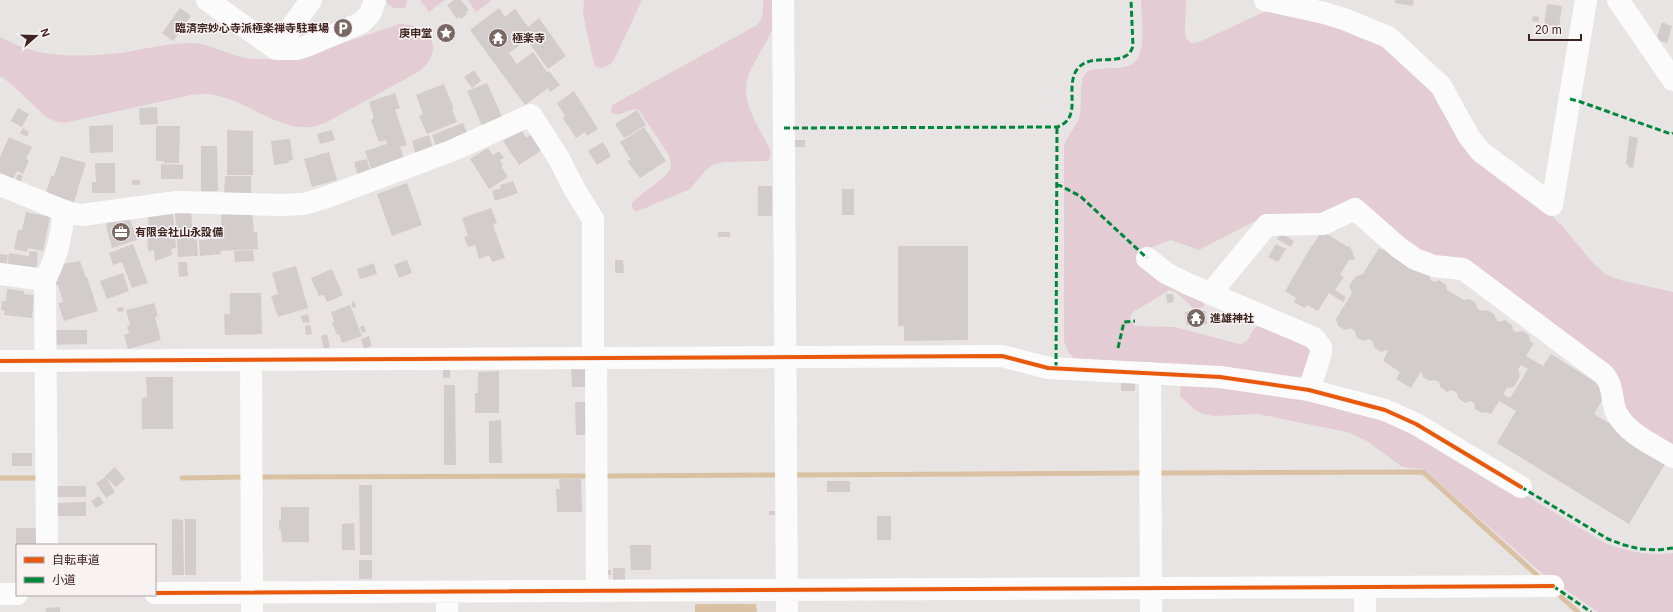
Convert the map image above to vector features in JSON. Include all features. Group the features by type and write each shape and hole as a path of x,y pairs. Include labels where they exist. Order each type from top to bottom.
{"street":[{"path":"207,0 276,49 297,49 307,46 361,22 370,14 375,0"},
{"path":"276,49 311,0"},
{"path":"784,0 787,612"},
{"path":"1265,0 1338,17 1388,37 1441,86 1469,138 1480,152 1552,205 1586,0"},
{"path":"1618,0 1673,80"},
{"path":"0,185 64,212 82,215 177,202 280,205 304,204 327,197 451,151 531,115 558,157 593,219 597,591"},
{"path":"1210,294 1267,225 1323,224 1355,209 1398,247 1415,259 1434,266 1463,269 1598,370 1607,378 1611,389 1612,401 1617,413 1625,425 1635,434 1673,457"},
{"path":"47,544 45,280 58,250 64,212"},
{"path":"1147,258 1166,273 1210,294 1314,338 1321,347 1321,353 1309,390"},
{"path":"0,274 45,280"},
{"path":"0,361 1002,356 1048,368 1234,378 1309,390 1369,405 1401,416 1521,487"},
{"path":"251,360 252,602"},
{"path":"1150,373 1151,612"},
{"path":"156,593 252,602 447,602 597,591 1553,586"},
{"path":"1365,587 1365,612"},
{"path":"0,594 16,594"}],"shaded area":[{"path":"384,0 407,0 406,7 400,9 394,8"},
{"path":"420,0 445,0 429,12"},
{"path":"468,0 492,0 476,12"},
{"path":"584,0 642,0 614,60 609,65 602,68 596,67 593,60 583,14"},
{"path":"763,0 777,0 775,19 769,37 747,79 746,94 750,110 770,149 771,155 768,161 725,162 714,164 705,171 690,189 636,212 632,208 632,203 667,173 671,167 670,161 668,154 639,110 635,109 620,114 613,114 611,110 612,105 757,25 762,16"},
{"path":"1141,0 1186,0 1186,39 1192,43 1199,42 1262,13 1273,10 1284,10 1384,42 1562,226 1594,264 1605,274 1620,280 1673,292 1673,450 1630,420 1612,375 1418,253 1361,205 1328,215 1257,220 1199,250 1171,240 1147,249 1205,302 1204,307 1194,309 1177,293 1170,290 1133,312 1130,316 1131,321 1135,326 1175,327 1239,344 1246,341 1253,330 1259,325 1313,347 1305,380 1080,362 1071,356 1064,341 1064,146 1079,118 1081,109 1081,85 1084,75 1095,69 1125,67 1132,64 1137,59 1142,44"},
{"path":"399,24 419,28 431,39 433,46 432,54 428,62 420,71 325,123 310,127 300,127 280,122 229,99 216,95 205,94 191,95 68,122 59,122 45,116 10,83 0,76 0,37 27,49 41,53 53,54 79,56 127,52 164,45 195,43 244,58 270,59 289,57 326,48"},
{"path":"1181,384 1308,395 1414,428 1605,543 1622,549 1647,554 1673,553 1673,612 1598,612 1544,575 1423,469 1402,467 1367,441 1347,432 1258,414 1213,416 1203,414 1194,409 1180,396"},
{"path":"695,604 756,604 757,612 695,612"}],"building":[{"path":"454,0 461,0 469,10 461,19 459,17 457,19 447,5"},
{"path":"1395,0 1414,0 1413,6 1395,3"},
{"path":"1547,4 1562,6 1559,27 1544,25"},
{"path":"180,8 191,16 173,41 162,33"},
{"path":"499,8 505,17 515,9 528,27 539,18 566,56 548,69 527,40 509,53 517,64 533,52 547,72 549,71 560,85 550,92 548,88 525,105 470,30"},
{"path":"1533,16 1539,17 1539,22 1532,21"},
{"path":"1662,22 1672,26 1667,43 1656,40"},
{"path":"447,27 452,33 444,39 440,32"},
{"path":"474,70 481,81 472,88 464,77"},
{"path":"487,83 503,119 483,128 467,91"},
{"path":"444,84 454,109 452,109 457,122 427,134 419,116 423,114 416,95"},
{"path":"574,91 598,129 587,136 585,132 576,138 563,118 565,116 557,103"},
{"path":"395,93 400,108 395,110 407,145 400,147 405,161 373,174 365,151 387,144 386,140 379,142 371,120 374,118 369,102"},
{"path":"157,107 158,124 140,125 139,108"},
{"path":"18,108 29,114 22,127 11,121"},
{"path":"637,110 646,125 624,138 615,124"},
{"path":"463,123 469,137 437,149 432,135"},
{"path":"113,125 113,152 90,153 89,126"},
{"path":"156,126 180,126 179,163 164,163 164,161 156,161"},
{"path":"644,127 666,161 640,178 627,161 631,160 620,142"},
{"path":"23,128 29,132 27,137 20,133"},
{"path":"521,129 526,138 532,134 542,150 519,165 503,141"},
{"path":"227,130 253,131 253,175 227,175"},
{"path":"332,130 335,140 320,144 317,134"},
{"path":"429,135 434,151 416,156 412,141"},
{"path":"1629,136 1638,138 1633,168 1628,167 1628,164 1626,164"},
{"path":"9,137 32,147 26,159 29,160 23,174 17,171 13,179 0,173 0,157"},
{"path":"290,139 293,160 288,161 289,163 274,165 271,141"},
{"path":"795,140 805,140 805,147 795,147"},
{"path":"603,142 611,156 597,165 588,151"},
{"path":"201,146 217,146 218,191 201,191"},
{"path":"488,148 493,155 499,151 504,158 500,160 503,165 501,166 508,177 489,189 470,159"},
{"path":"329,152 337,180 312,187 304,159"},
{"path":"61,156 86,163 74,202 46,193 51,176 54,176"},
{"path":"367,159 371,174 358,177 354,162"},
{"path":"95,163 115,163 115,193 92,193 92,182 96,182"},
{"path":"161,164 183,165 183,179 161,179"},
{"path":"18,174 23,176 19,186 13,184"},
{"path":"225,176 251,176 251,195 224,195"},
{"path":"132,180 140,180 140,185 132,185"},
{"path":"513,181 518,193 495,201 492,191 501,188 500,185"},
{"path":"407,183 422,225 392,236 377,194"},
{"path":"758,186 772,186 772,216 758,216"},
{"path":"842,189 854,189 854,215 842,215"},
{"path":"491,208 497,223 493,225 505,258 492,262 489,255 479,259 475,245 468,247 464,237 468,236 462,218"},
{"path":"191,211 193,238 197,240 198,256 178,257 175,212"},
{"path":"26,212 50,217 43,251 28,248 27,252 14,249 18,230 22,230"},
{"path":"221,212 252,212 254,232 257,232 258,249 220,251 221,254 200,256 199,240 222,238"},
{"path":"173,213 176,248 171,249 172,255 155,261 154,250 148,251 148,215"},
{"path":"129,216 137,240 112,248 106,219"},
{"path":"1322,231 1348,247 1350,246 1355,259 1349,260 1340,275 1344,277 1335,290 1346,297 1343,302 1329,293 1318,311 1307,305 1305,308 1294,302 1296,298 1285,291"},
{"path":"718,232 730,232 730,237 718,237"},
{"path":"1281,233 1294,241 1291,247 1277,239"},
{"path":"133,244 148,283 132,288 122,262 113,265 109,253"},
{"path":"1276,244 1286,249 1278,262 1268,257"},
{"path":"898,246 968,246 968,340 904,341 904,326 898,326"},
{"path":"1379,248 1382,250 1387,248 1416,271 1422,270 1429,274 1430,279 1434,282 1439,280 1446,285 1447,290 1464,300 1469,299 1476,303 1477,308 1482,311 1487,310 1494,314 1499,322 1505,320 1512,325 1513,330 1516,332 1522,331 1529,335 1530,341 1534,343 1526,356 1543,366 1551,354 1608,390 1594,414 1668,459 1629,524 1497,443 1516,411 1499,401 1491,414 1487,412 1482,413 1475,409 1474,403 1470,401 1465,403 1458,398 1457,393 1452,390 1447,392 1440,387 1439,382 1435,380 1430,381 1423,377 1421,371 1411,388 1396,379 1400,372 1383,361 1388,351 1386,350 1381,352 1374,347 1373,342 1369,339 1363,341 1356,337 1355,331 1351,328 1345,330 1338,326 1336,319 1352,293 1349,286 1356,276 1363,274","holes":["1521,365 1528,369 1510,398 1503,394 1507,388 1514,387 1520,376 1518,369"]},
{"path":"253,250 254,261 235,262 234,251"},
{"path":"29,251 38,252 36,272 7,269 9,253 29,256"},
{"path":"0,254 8,255 6,267 0,266"},
{"path":"407,260 412,273 399,278 394,265"},
{"path":"615,260 623,260 624,273 615,273"},
{"path":"80,261 98,311 64,321 58,303 63,302 58,285 51,285 58,265"},
{"path":"178,262 187,262 188,276 179,277"},
{"path":"374,263 377,274 360,279 357,269"},
{"path":"296,266 308,308 278,317 271,296 278,294 272,273"},
{"path":"332,269 343,295 327,302 324,295 319,296 311,278"},
{"path":"123,273 129,291 107,299 100,281"},
{"path":"7,289 24,291 24,294 34,295 32,318 4,315 5,311 1,310 2,301 6,301"},
{"path":"230,293 261,293 262,334 225,335 224,314 230,314"},
{"path":"1166,294 1173,294 1174,302 1167,303"},
{"path":"354,301 356,307 353,308 351,303"},
{"path":"154,303 158,316 155,317 161,340 128,349 124,335 129,333 127,326 130,325 126,310"},
{"path":"350,305 362,336 342,343 339,334 337,335 332,323 334,322 331,312"},
{"path":"123,307 124,311 118,312 117,308"},
{"name":"進雄神社","path":"1206,311 1207,324 1186,325 1185,312"},
{"path":"308,314 310,322 303,323 301,316"},
{"path":"310,325 312,334 306,335 305,326"},
{"path":"364,325 366,331 362,333 360,327"},
{"path":"51,330 87,330 87,344 51,345"},
{"path":"327,334 330,347 324,349 321,336"},
{"path":"369,336 372,346 364,349 361,339"},
{"path":"571,367 589,367 589,387 572,387"},
{"path":"443,370 450,370 450,378 443,378"},
{"path":"499,371 499,413 475,413 475,393 478,393 478,372"},
{"path":"146,377 173,377 173,429 142,429 142,398 147,397"},
{"path":"1121,380 1135,381 1135,391 1121,391"},
{"path":"444,385 455,385 456,465 444,465"},
{"path":"575,402 588,402 588,435 576,435"},
{"path":"501,420 502,463 489,463 489,421"},
{"path":"12,453 32,453 32,466 12,466"},
{"path":"115,467 125,479 116,487 105,476"},
{"path":"106,477 115,492 106,498 96,483"},
{"path":"559,479 581,479 582,512 557,512 556,489 560,489"},
{"path":"827,481 850,481 850,492 827,492"},
{"path":"359,485 372,485 372,555 360,555"},
{"path":"55,486 86,486 86,497 55,497"},
{"path":"99,496 104,503 96,508 91,501"},
{"path":"86,502 86,516 55,516 55,503"},
{"path":"281,507 309,507 309,542 282,542 281,529 279,530"},
{"path":"769,511 776,511 776,515 769,515"},
{"path":"877,516 891,516 891,540 877,540"},
{"path":"172,519 183,520 184,575 172,575"},
{"path":"185,519 196,519 196,575 185,575"},
{"path":"354,523 355,550 342,550 342,524"},
{"path":"16,528 36,528 36,544 16,544"},
{"path":"630,545 651,545 651,570 631,570"},
{"path":"359,560 372,560 372,579 359,579"},
{"path":"613,568 625,568 625,581 613,581"},
{"path":"607,570 611,570 611,575 607,575"},
{"path":"60,607 60,612 46,612 46,608"}],"waterway":[{"path":"1161,473 1423,472 1538,576"},
{"path":"794,475 1140,473"},
{"path":"604,476 778,475"},
{"path":"259,477 589,476"},
{"path":"182,478 244,477"},
{"path":"0,478 39,478"},
{"path":"1561,597 1578,612"}],"marked path":[{"path":"784,128 1057,127 1065,123 1072,110 1072,86 1076,71 1089,61 1115,59 1123,57 1129,53 1133,46 1131,0"},
{"path":"1570,99 1671,134 1673,133"},
{"path":"1056,368 1057,127"},
{"path":"1057,184 1080,196 1147,258"},
{"path":"1118,348 1124,322 1135,321"},
{"path":"1521,487 1608,539 1640,549 1658,550 1673,548"},
{"path":"1553,586 1591,612"}],"cycle path":[{"path":"0,361 1002,356 1048,368 1220,377 1309,390 1385,410 1416,424 1521,487"},
{"path":"156,593 1553,586"}],"place":[{"name":"臨済宗妙心寺派極楽禅寺駐車場","path":"343,28"},
{"name":"庚申堂","path":"446,33"},
{"name":"極楽寺","path":"498,38"},
{"name":"有限会社山永設備","path":"121,232"},
{"name":"進雄神社","path":"1196,318"}]}
